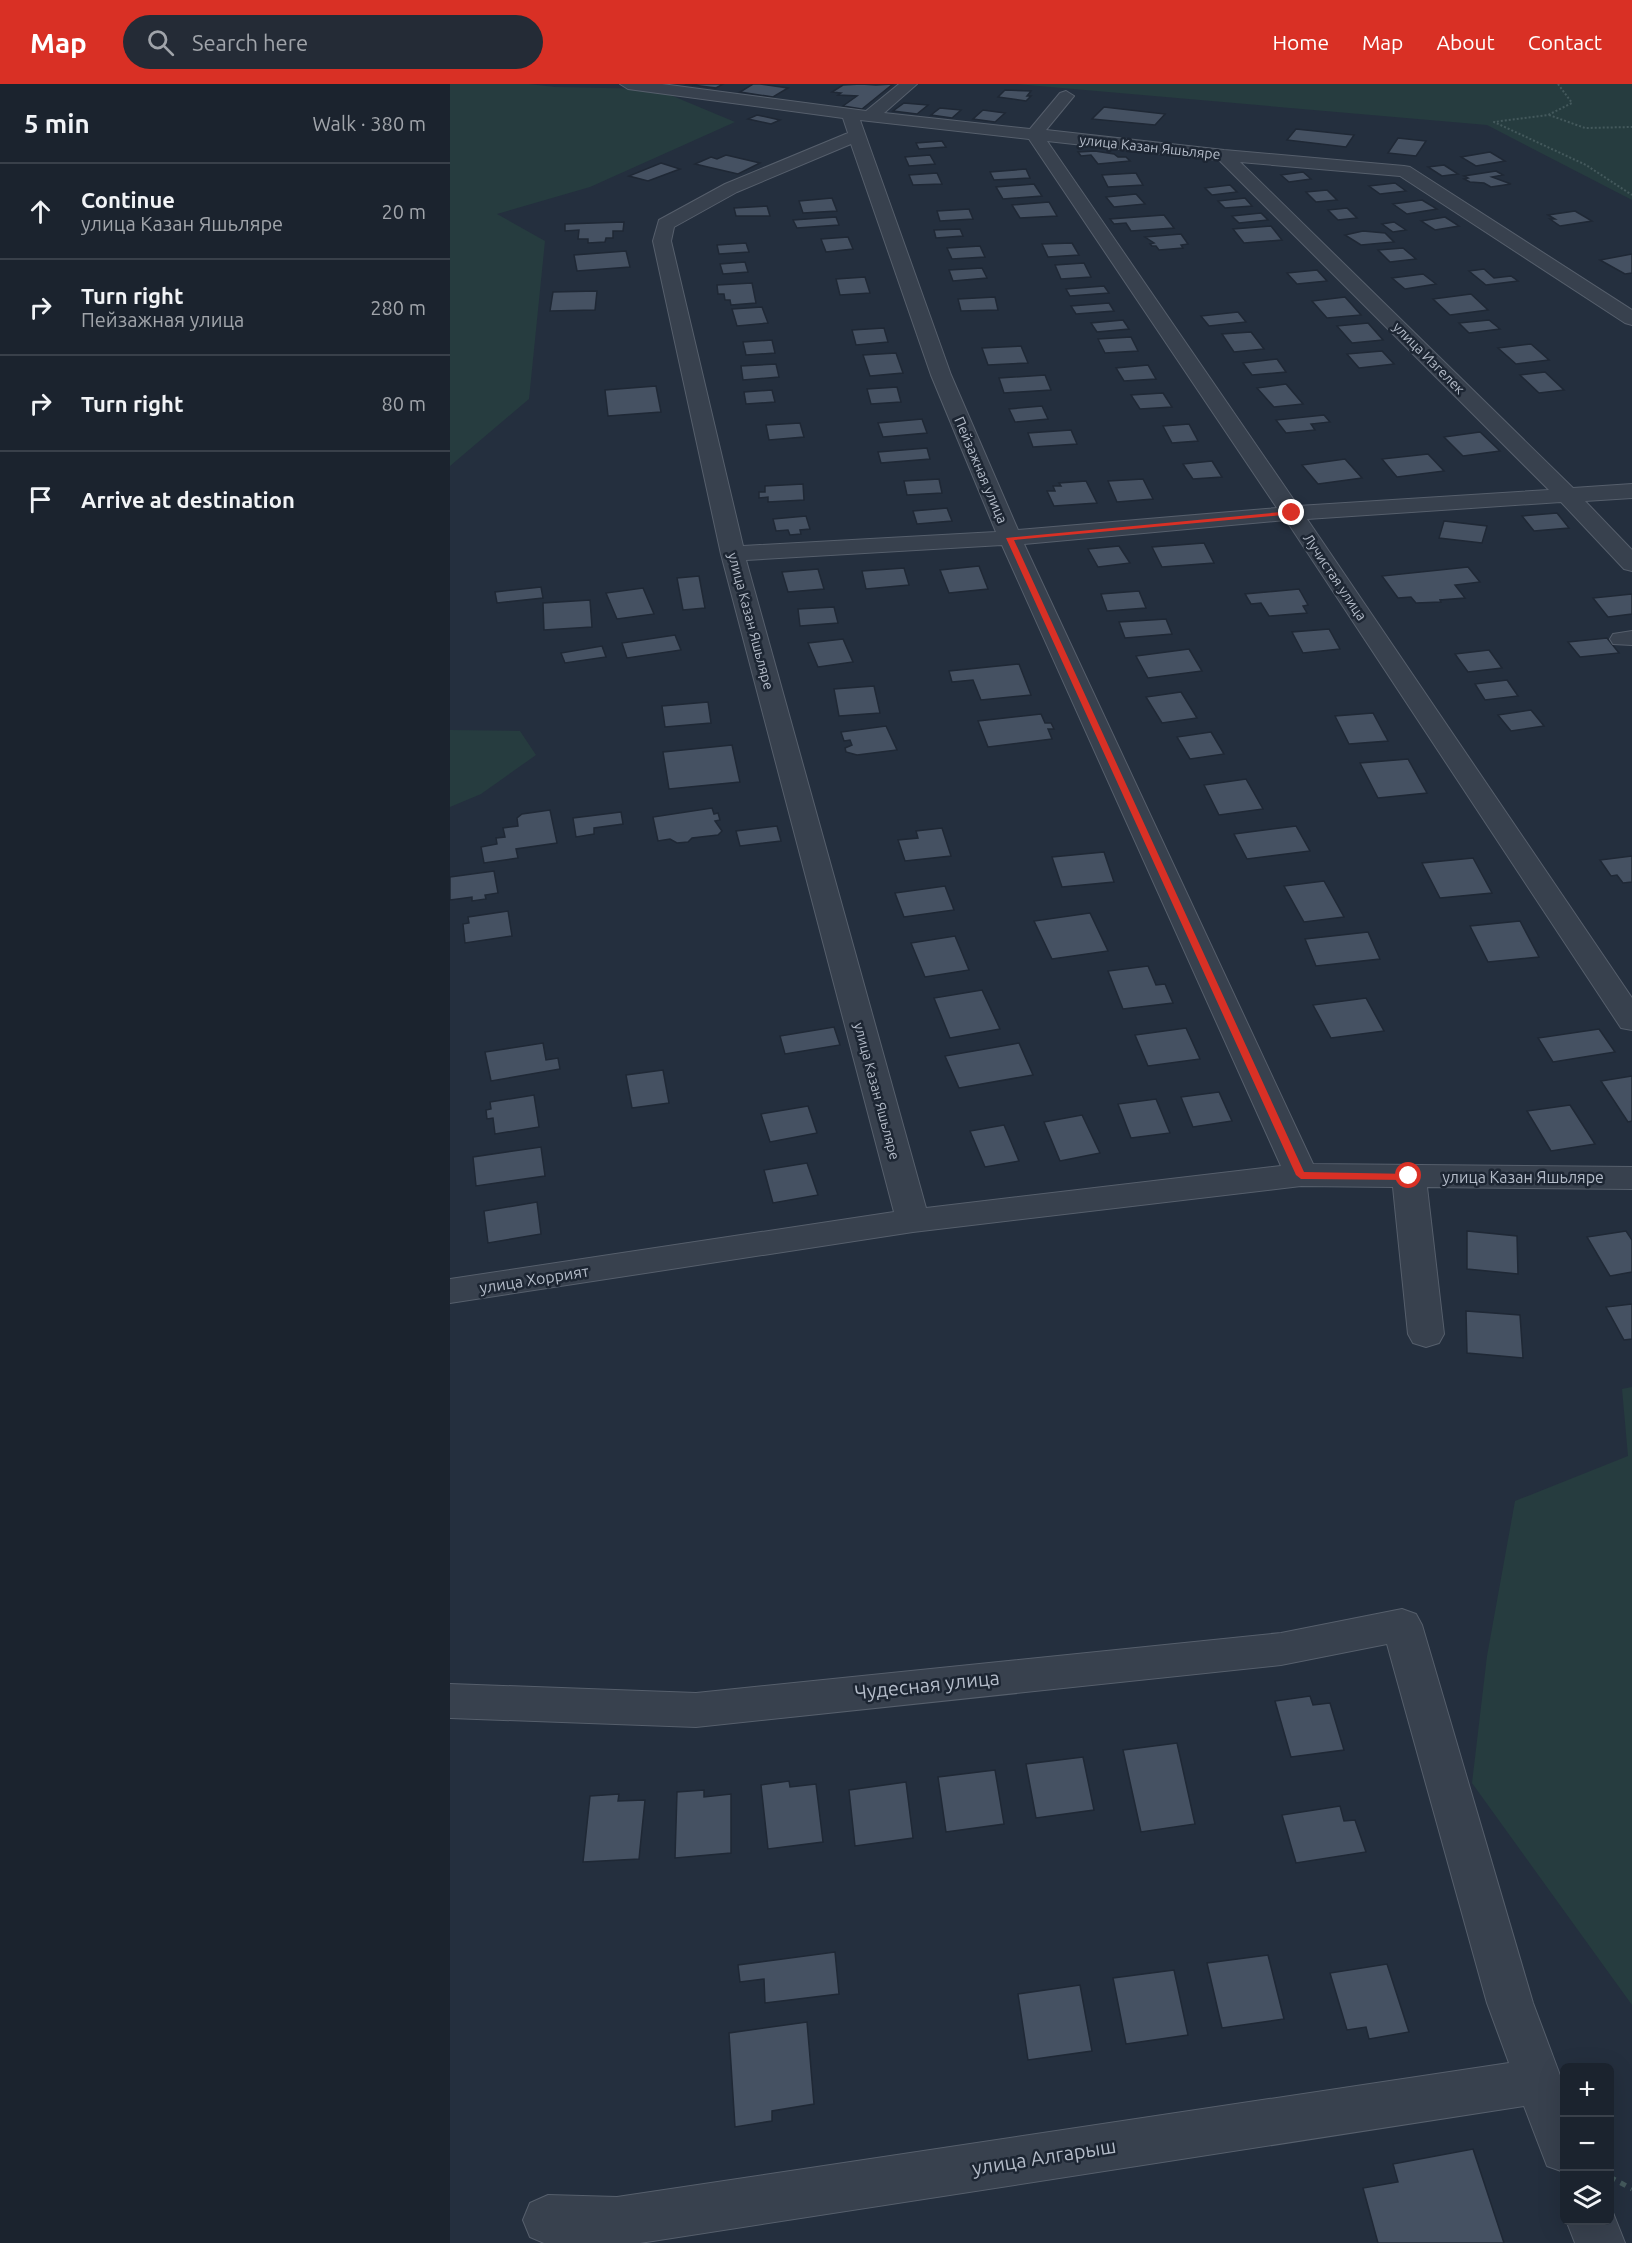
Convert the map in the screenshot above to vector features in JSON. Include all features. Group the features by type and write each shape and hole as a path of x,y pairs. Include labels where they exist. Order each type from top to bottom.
{"street":[{"name":"улица Казан Яшьляре","path":"628,84 859,122 1034,134 1404,171 1632,319"},
{"path":"716,98 740,84"},
{"path":"859,122 909,84"},
{"path":"1034,134 1066,96"},
{"name":"улица Казан Яшьляре","path":"859,122 665,224 662,241 733,554 913,1221"},
{"name":"Пейзажная улица","path":"859,122 941,375 1010,538 1301,1175"},
{"name":"Лучистая улица","path":"1034,134 1292,513 1632,1022"},
{"name":"улица Изгелек","path":"1224,154 1568,496 1632,564"},
{"path":"733,554 1010,538 1292,513 1632,491"},
{"name":"улица Казан Яшьляре","path":"619,1266 913,1221 1301,1175 1630,1182"},
{"path":"1409,1176 1426,1334"},
{"name":"улица Хоррият","path":"450,1291 619,1266"},
{"name":"Чудесная улица","path":"450,1701 696,1710 1281,1649 1402,1626 1510,2003 1539,2081"},
{"path":"1539,2081 1560,2139"},
{"name":"улица Алгарыш","path":"548,2220 617,2222 1539,2081"},
{"path":"1593,2225 1599,2243"}],"path":[{"path":"1558,84 1572,104 1548,115 1494,122 1586,165 1632,195"},
{"path":"1548,115 1585,128 1632,127"},
{"path":"1614,2179 1632,2188"}],"green space":[{"path":"450,84 529,84 555,87 656,89 735,122 590,187 497,214 545,241 529,399 450,466"},
{"path":"1015,84 1632,84 1632,200 1487,125"},
{"path":"450,730 520,731 536,755 481,794 450,807"},
{"path":"1632,1387 1632,2005 1472,1783 1487,1656 1515,1501 1628,1456 1622,1389"}],"building":[{"path":"685,84 723,84 716,88"},
{"path":"753,84 788,88 773,97 740,92"},
{"path":"893,84 862,109 843,106 857,96 838,95 841,93 832,92 843,85"},
{"path":"1005,90 1031,91 1027,96 1031,96 1026,101 998,97"},
{"path":"904,103 928,105 917,114 893,111"},
{"path":"1104,107 1165,114 1155,125 1092,119"},
{"path":"940,108 961,110 952,118 931,115"},
{"path":"983,110 1005,113 995,122 973,119"},
{"path":"757,115 780,120 771,124 748,119"},
{"path":"1296,129 1354,135 1346,147 1287,140"},
{"path":"1398,138 1426,141 1416,156 1388,153"},
{"path":"942,141 946,147 919,149 916,143"},
{"path":"1095,151 1126,157 1130,161 1098,164 1091,155 1081,156 1078,152"},
{"path":"1490,152 1505,161 1476,166 1461,157"},
{"path":"726,155 760,163 738,174 695,164 711,157 717,159"},
{"path":"930,155 935,164 909,166 905,157"},
{"path":"661,163 680,169 648,181 629,176"},
{"path":"1444,165 1458,174 1442,176 1428,167"},
{"path":"1026,169 1030,178 994,180 990,172"},
{"path":"1496,171 1503,175 1492,177 1511,184 1491,187 1484,183 1464,179 1468,178 1464,176"},
{"path":"1303,172 1311,179 1289,182 1281,175"},
{"path":"937,173 942,184 913,185 909,175"},
{"path":"1136,173 1143,185 1108,187 1102,175"},
{"path":"1395,183 1406,191 1380,194 1369,186"},
{"path":"1034,184 1042,196 1003,199 996,187"},
{"path":"1230,185 1237,192 1212,195 1205,188"},
{"path":"1327,190 1337,200 1316,202 1306,192"},
{"path":"1136,194 1145,204 1114,207 1106,197"},
{"path":"832,198 837,211 803,213 799,201"},
{"path":"1245,198 1252,206 1225,208 1218,201"},
{"path":"1422,200 1437,209 1407,214 1393,204"},
{"path":"1049,202 1057,216 1020,218 1012,205"},
{"path":"767,206 770,216 736,216 734,208"},
{"path":"1347,208 1357,218 1338,220 1328,210"},
{"path":"969,209 973,219 940,221 937,211"},
{"path":"1575,211 1592,221 1560,226 1548,215"},
{"path":"1261,213 1268,220 1239,223 1232,216"},
{"path":"1164,215 1174,228 1131,231 1126,223 1114,224 1110,219"},
{"path":"836,217 839,225 797,228 793,220"},
{"path":"1445,217 1459,226 1435,230 1421,221"},
{"path":"624,222 623,231 613,231 613,238 606,238 605,242 588,243 588,239 578,239 579,230 565,231 565,224"},
{"path":"1394,222 1406,230 1393,232 1382,224"},
{"path":"1271,226 1282,240 1244,243 1233,229"},
{"path":"960,229 963,236 936,238 934,230"},
{"path":"1363,231 1385,233 1394,242 1361,245 1345,235"},
{"path":"1181,234 1188,244 1181,245 1183,248 1159,250 1156,246 1152,246 1150,244 1154,243 1145,237"},
{"path":"848,237 853,249 826,252 821,239"},
{"path":"746,243 749,252 719,254 717,245"},
{"path":"1072,243 1079,255 1048,257 1042,244"},
{"path":"980,246 985,257 952,259 947,248"},
{"path":"1403,248 1416,259 1390,262 1378,250"},
{"path":"626,251 630,267 577,271 574,255"},
{"path":"1632,254 1632,273 1625,274 1600,260"},
{"path":"745,262 748,272 723,274 720,264"},
{"path":"1084,263 1091,277 1061,279 1055,265"},
{"path":"982,268 987,278 953,281 949,270"},
{"path":"1484,269 1494,278 1511,276 1518,281 1486,285 1469,271"},
{"path":"1317,270 1327,281 1297,284 1287,273"},
{"path":"1423,274 1436,284 1405,289 1392,278"},
{"path":"865,277 870,293 840,295 836,279"},
{"path":"752,283 756,303 731,305 730,300 725,300 724,294 718,294 717,285"},
{"path":"1104,286 1109,293 1070,296 1066,289"},
{"path":"597,291 595,310 550,311 553,292"},
{"path":"1471,294 1488,310 1450,315 1433,299"},
{"path":"995,297 998,310 961,311 958,299"},
{"path":"1345,297 1361,315 1327,318 1312,301"},
{"path":"1109,303 1114,311 1076,314 1071,306"},
{"path":"762,307 768,323 737,326 732,309"},
{"path":"1238,312 1246,322 1209,326 1201,316"},
{"path":"1123,320 1129,329 1097,332 1091,323"},
{"path":"1489,320 1500,329 1469,333 1459,323"},
{"path":"1368,323 1383,340 1352,343 1337,326"},
{"path":"884,328 888,342 856,345 852,330"},
{"path":"1251,332 1264,349 1234,352 1222,334"},
{"path":"1131,337 1138,351 1105,353 1098,339"},
{"path":"772,340 775,353 746,355 743,342"},
{"path":"1531,344 1549,360 1516,364 1498,348"},
{"path":"1021,346 1028,363 988,365 982,348"},
{"path":"1382,351 1394,364 1359,368 1347,354"},
{"path":"896,353 903,373 870,376 863,355"},
{"path":"1277,359 1286,372 1252,375 1243,363"},
{"path":"776,364 779,377 743,380 741,366"},
{"path":"1148,365 1156,379 1124,381 1116,368"},
{"path":"1545,372 1564,390 1539,393 1520,375"},
{"path":"1045,375 1051,390 1004,393 999,378"},
{"path":"1286,384 1303,404 1274,407 1257,388"},
{"path":"656,386 661,412 608,416 605,390"},
{"path":"897,387 901,402 871,404 867,389"},
{"path":"772,390 775,402 746,404 744,392"},
{"path":"1163,393 1172,407 1140,409 1131,395"},
{"path":"1042,406 1048,419 1015,422 1009,409"},
{"path":"1324,415 1330,422 1311,424 1315,430 1286,433 1276,420"},
{"path":"922,419 927,433 883,437 878,423"},
{"path":"800,423 804,437 769,440 766,425"},
{"path":"1189,424 1198,441 1172,443 1163,426"},
{"path":"1071,430 1077,444 1033,447 1028,433"},
{"path":"1480,432 1500,451 1463,456 1444,437"},
{"path":"927,448 930,459 881,463 878,452"},
{"path":"1428,454 1444,471 1397,477 1382,459"},
{"path":"1345,459 1362,478 1318,484 1302,465"},
{"path":"1212,461 1222,477 1193,479 1183,464"},
{"path":"939,479 942,493 907,495 904,481"},
{"path":"1143,479 1153,499 1117,502 1108,481"},
{"path":"1086,481 1097,503 1054,506 1047,491 1055,491 1053,486 1061,486 1059,483"},
{"path":"803,484 804,500 768,502 768,497 759,498 759,492 765,492 765,486"},
{"path":"947,508 952,521 917,524 913,511"},
{"path":"1557,513 1569,528 1534,531 1522,516"},
{"path":"806,516 810,529 800,530 801,534 790,535 788,530 776,531 773,519"},
{"path":"1444,521 1487,526 1482,543 1439,538"},
{"path":"1204,543 1214,563 1162,567 1152,547"},
{"path":"1119,546 1130,563 1098,567 1088,549"},
{"path":"979,566 988,589 949,593 940,570"},
{"path":"1468,567 1480,582 1455,585 1465,598 1440,600 1441,602 1416,603 1411,597 1398,598 1382,576"},
{"path":"904,568 909,585 866,589 862,571"},
{"path":"818,569 824,589 788,592 782,572"},
{"path":"699,576 705,608 683,610 677,578"},
{"path":"541,587 543,598 497,603 495,592"},
{"path":"643,588 654,614 617,619 606,593"},
{"path":"1299,589 1308,605 1303,606 1307,613 1269,616 1261,603 1251,604 1245,594"},
{"path":"1139,591 1146,608 1107,611 1101,594"},
{"path":"1632,594 1632,614 1608,617 1593,598"},
{"path":"590,600 592,627 544,630 543,603"},
{"path":"834,607 838,623 800,626 798,609"},
{"path":"1166,619 1172,634 1125,638 1119,622"},
{"path":"1329,629 1340,649 1303,653 1292,632"},
{"path":"675,635 681,650 627,658 622,643"},
{"path":"1607,638 1619,653 1580,657 1568,642"},
{"path":"843,639 853,662 818,667 808,643"},
{"path":"602,646 606,657 565,663 561,653"},
{"path":"1189,649 1202,671 1148,678 1136,656"},
{"path":"1489,650 1502,668 1468,672 1455,654"},
{"path":"1019,664 1031,695 981,700 973,680 952,682 949,671"},
{"path":"1507,680 1518,696 1485,700 1475,684"},
{"path":"874,686 880,713 839,716 834,689"},
{"path":"1181,692 1197,718 1162,723 1146,697"},
{"path":"708,702 711,723 665,727 662,706"},
{"path":"1531,710 1544,726 1511,731 1498,715"},
{"path":"1373,713 1388,741 1349,744 1335,716"},
{"path":"1041,714 1045,723 1051,723 1054,729 1048,729 1052,739 988,747 978,721"},
{"path":"886,726 897,750 857,755 846,752 845,748 852,745 850,740 844,741 841,732"},
{"path":"1211,732 1224,754 1190,759 1177,737"},
{"path":"732,745 740,782 669,789 663,752"},
{"path":"1408,759 1427,793 1378,798 1360,763"},
{"path":"1246,779 1263,809 1219,815 1204,785"},
{"path":"712,808 714,814 718,813 720,820 715,821 722,831 718,835 692,838 688,842 677,843 670,839 658,841 653,817"},
{"path":"550,810 557,843 516,849 518,858 484,863 481,847 497,844 496,838 505,837 503,828 518,826 517,818 522,814"},
{"path":"621,812 623,824 594,828 594,834 576,837 573,818"},
{"path":"777,826 781,841 740,846 736,831"},
{"path":"1296,826 1310,851 1247,859 1234,834"},
{"path":"942,828 951,856 905,861 898,840 918,838 916,831"},
{"path":"1104,852 1114,882 1062,887 1052,857"},
{"path":"1632,856 1632,882 1623,883 1617,875 1611,876 1600,860"},
{"path":"1473,858 1492,893 1440,898 1422,863"},
{"path":"494,871 498,893 485,895 486,899 472,901 472,897 450,900 450,877"},
{"path":"1324,881 1344,917 1304,922 1284,886"},
{"path":"945,886 954,910 904,917 895,893"},
{"path":"508,911 512,936 465,943 463,924 469,923 468,917"},
{"path":"1090,913 1108,951 1052,959 1034,921"},
{"path":"1520,921 1539,957 1488,962 1470,926"},
{"path":"1368,932 1380,959 1316,966 1305,939"},
{"path":"955,936 969,970 925,977 911,943"},
{"path":"1148,966 1156,985 1165,984 1173,1003 1123,1009 1108,971"},
{"path":"982,990 1000,1029 950,1038 934,998"},
{"path":"1366,998 1384,1031 1331,1038 1313,1005"},
{"path":"834,1027 840,1045 785,1054 780,1036"},
{"path":"1186,1028 1200,1059 1148,1066 1135,1035"},
{"path":"1599,1029 1615,1052 1553,1062 1538,1038"},
{"path":"543,1043 546,1060 558,1058 560,1069 491,1081 485,1052"},
{"path":"1019,1043 1033,1075 959,1088 945,1056"},
{"path":"663,1070 669,1103 632,1108 626,1075"},
{"path":"1632,1076 1632,1121 1628,1122 1601,1081"},
{"path":"1219,1092 1232,1121 1193,1127 1181,1097"},
{"path":"534,1095 539,1127 495,1134 493,1118 487,1119 486,1110 491,1109 490,1102"},
{"path":"1156,1099 1170,1133 1131,1138 1118,1104"},
{"path":"1570,1105 1595,1144 1551,1151 1527,1111"},
{"path":"808,1106 817,1133 770,1142 761,1114"},
{"path":"1082,1115 1100,1153 1060,1161 1044,1122"},
{"path":"1004,1125 1019,1161 985,1167 970,1131"},
{"path":"541,1147 545,1176 476,1186 473,1157"},
{"path":"807,1163 818,1195 773,1203 764,1170"},
{"path":"537,1202 541,1234 488,1243 484,1211"},
{"path":"1467,1231 1517,1236 1518,1274 1467,1269"},
{"path":"1626,1231 1632,1240 1632,1272 1610,1276 1587,1237"},
{"path":"1632,1304 1632,1339 1624,1340 1606,1307"},
{"path":"1466,1311 1520,1315 1523,1358 1467,1353"},
{"path":"1310,1696 1313,1705 1330,1703 1344,1750 1291,1757 1275,1701"},
{"path":"1177,1743 1195,1824 1141,1832 1123,1750"},
{"path":"1083,1757 1094,1810 1036,1818 1026,1764"},
{"path":"995,1770 1004,1824 946,1832 938,1777"},
{"path":"789,1781 790,1787 816,1784 823,1842 768,1849 761,1785"},
{"path":"906,1782 913,1838 855,1846 849,1790"},
{"path":"704,1790 704,1797 731,1794 731,1853 675,1858 677,1792"},
{"path":"619,1794 618,1801 645,1800 639,1859 583,1862 590,1796"},
{"path":"1340,1806 1344,1821 1355,1820 1366,1852 1296,1863 1282,1815"},
{"path":"835,1952 839,1994 765,2003 764,1979 740,1982 738,1965"},
{"path":"1268,1955 1284,2019 1222,2028 1207,1963"},
{"path":"1387,1964 1409,2032 1369,2039 1366,2027 1347,2030 1330,1973"},
{"path":"1174,1970 1188,2035 1126,2044 1113,1978"},
{"path":"1080,1985 1092,2051 1028,2060 1018,1994"},
{"path":"807,2022 814,2104 772,2111 772,2121 735,2127 729,2033"},
{"path":"1473,2149 1504,2243 1378,2243 1363,2188 1398,2182 1393,2164"}],"route":[{"path":"1292,513 1010,538 1301,1175 1409,1176"}]}
